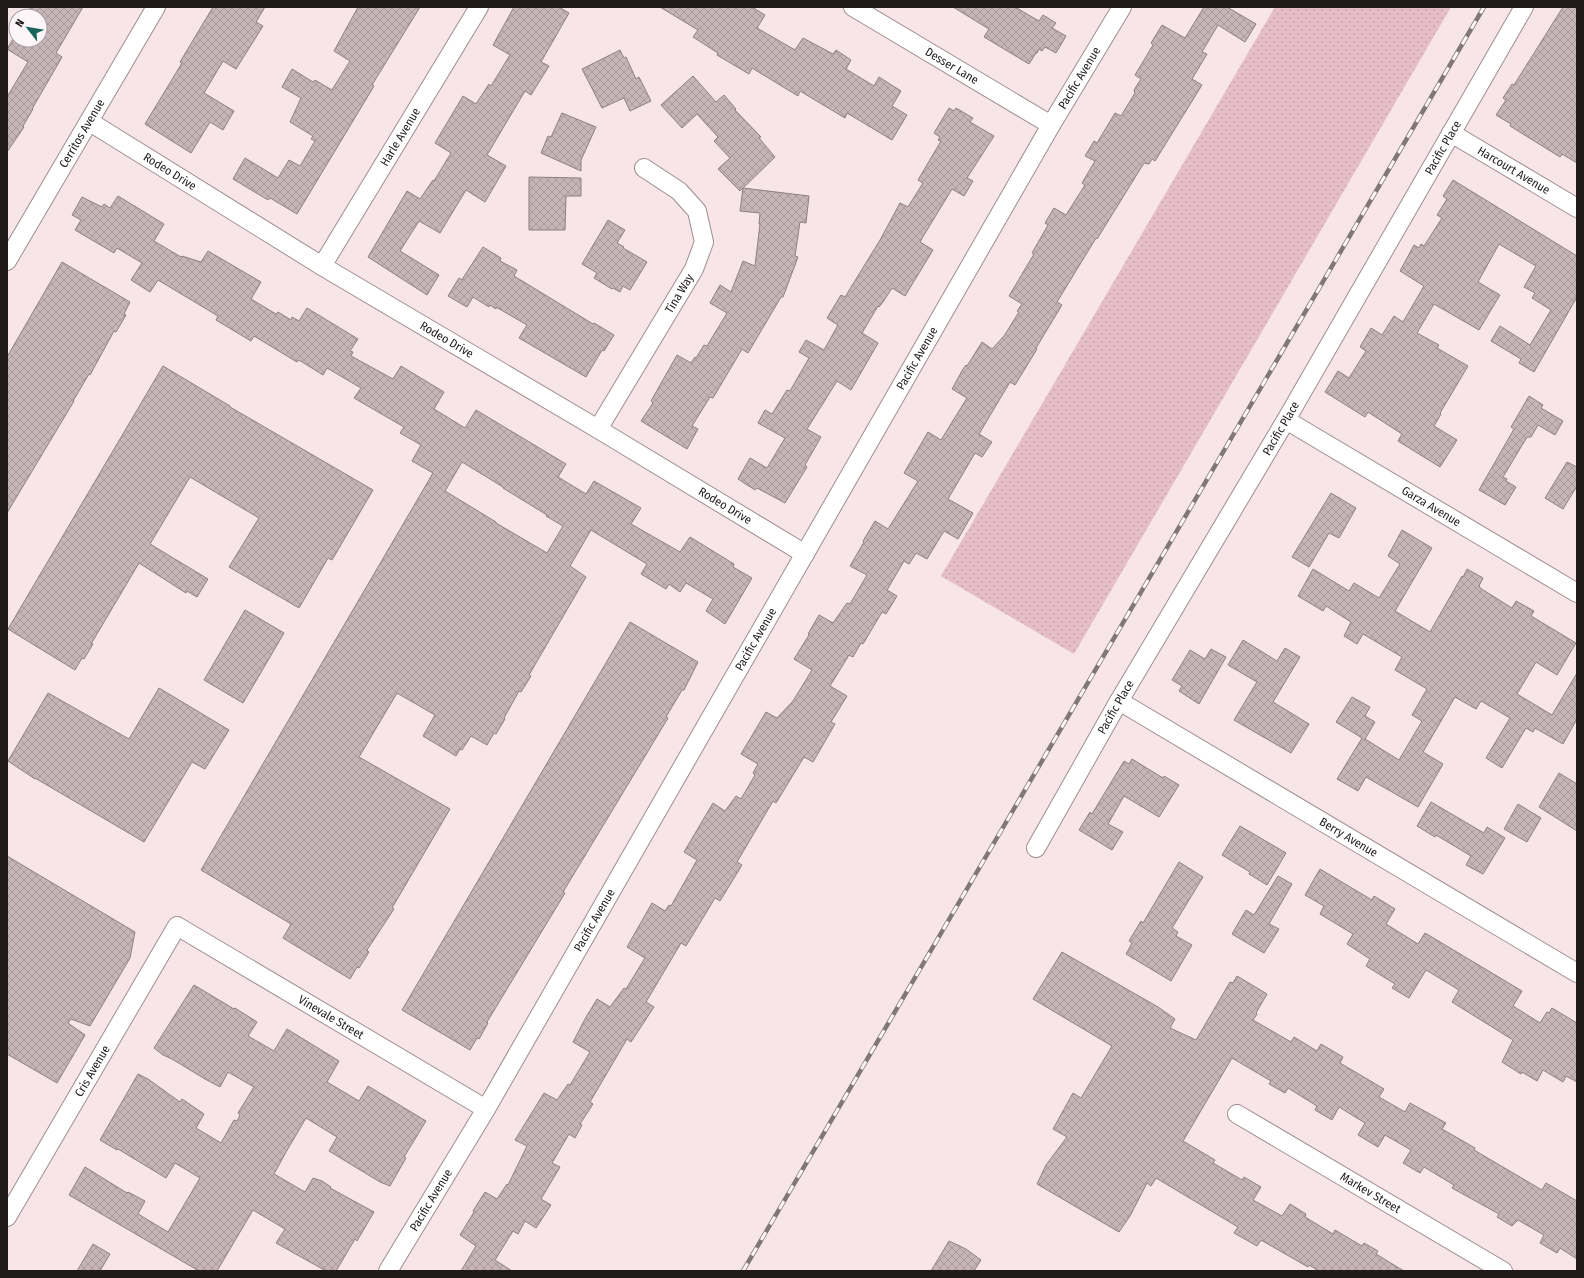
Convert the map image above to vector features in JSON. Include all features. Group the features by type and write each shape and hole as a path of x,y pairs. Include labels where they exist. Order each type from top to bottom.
{"street":[{"name":"Cerritos Avenue","path":"7,261 90,122 156,7"},
{"name":"Harle Avenue","path":"322,266 479,7"},
{"name":"Desser Lane","path":"853,7 1051,126"},
{"name":"Pacific Avenue","path":"388,1271 486,1109 1051,126 1122,7"},
{"name":"Pacific Place","path":"1036,848 1119,701 1286,420 1524,7"},
{"name":"Rodeo Drive","path":"90,122 322,266 598,428 805,554"},
{"name":"Harcourt Avenue","path":"1451,133 1577,208"},
{"name":"Tina Way","path":"598,428 694,269 704,242 697,211 679,191 644,168"},
{"name":"Garza Avenue","path":"1286,420 1577,593"},
{"name":"Berry Avenue","path":"1119,701 1577,973"},
{"name":"Vinevale Street","path":"177,926 486,1109"},
{"name":"Cris Avenue","path":"7,1217 177,926"},
{"name":"Markev Street","path":"1237,1114 1504,1271"}],"shaded area":[{"path":"1275,7 1451,7 1074,654 941,576"}],"building":[{"path":"83,7 56,53 62,57 32,109 23,126 24,127 7,152 7,97 28,62 7,49 8,47 48,48 48,8 30,8"},
{"path":"213,7 265,7 256,22 263,26 236,69 223,61 204,93 234,111 223,130 210,122 191,153 145,124 182,63 180,62"},
{"path":"358,7 420,7 372,85 374,86 297,214 270,198 268,200 233,179 245,158 278,178 289,160 300,166 315,141 311,139 313,136 290,122 301,98 282,87 292,69 313,82 315,80 332,90 350,61 334,51"},
{"path":"514,7 559,7 569,13 541,62 549,66 531,95 525,91 487,155 506,166 485,202 466,190 440,233 419,221 400,251 439,275 427,295 368,257 407,191 420,199 433,180 434,181 451,153 435,143 463,96 476,104 489,84 491,86 510,55 493,45"},
{"path":"660,7 752,7 765,15 757,28 795,50 803,38 833,54 836,50 851,60 846,69 874,86 879,77 901,91 892,106 907,115 892,140 847,113 845,118 800,91 798,96 752,68 749,74 717,55 718,53 693,37 698,30"},
{"path":"953,7 1015,7 1039,21 1043,15 1056,23 1052,28 1066,36 1056,53 1045,47 1042,51 1039,49 1029,64 984,37 989,29"},
{"path":"1204,7 1227,7 1256,24 1245,42 1218,25 1202,52 1207,54 1192,79 1202,85 1155,161 1152,159 1149,164 1144,163 1097,239 1096,238 1057,302 1062,305 1036,348 1037,349 1015,385 1010,382 979,434 992,442 982,457 975,453 948,499 973,513 958,539 944,531 927,559 916,553 909,564 904,561 887,590 897,596 886,614 882,612 863,644 861,643 853,657 849,655 830,686 847,696 831,722 835,724 813,762 804,757 776,803 773,801 737,862 742,865 720,901 715,898 686,946 681,943 646,1002 654,1007 631,1042 627,1039 590,1102 593,1104 580,1124 582,1125 575,1138 569,1134 552,1163 560,1167 541,1199 551,1205 536,1228 525,1221 518,1234 513,1231 495,1260 512,1271 461,1271 476,1246 460,1235 474,1212 473,1211 485,1192 497,1199 507,1184 508,1185 527,1146 515,1140 544,1093 557,1100 568,1084 570,1085 590,1052 573,1042 585,1019 597,999 610,1007 624,988 626,989 645,958 627,947 652,903 665,911 669,905 671,906 697,860 684,852 713,803 725,811 736,796 741,799 755,775 753,773 758,764 741,754 766,712 777,718 793,701 812,670 794,659 819,615 833,623 847,603 850,604 867,575 850,566 864,542 863,541 875,521 888,529 918,481 904,473 928,432 941,440 967,398 952,389 963,369 966,365 967,366 982,342 992,349 1004,336 1019,312 1017,311 1022,304 1009,296 1034,254 1032,253 1048,225 1045,223 1054,208 1066,215 1085,185 1082,183 1095,161 1085,156 1094,141 1097,143 1115,113 1121,116 1135,93 1134,90 1141,79 1135,75 1153,45 1151,43 1162,25 1185,38"},
{"path":"1563,7 1577,7 1577,163 1562,154 1560,157 1510,126 1511,124 1496,115 1506,100 1503,98 1512,84 1514,85"},
{"path":"620,50 624,58 626,57 636,79 639,77 651,101 630,111 624,98 602,108 582,69"},
{"path":"693,76 716,102 724,95 736,109 735,110 761,137 759,138 775,157 740,191 718,169 730,158 714,141 718,137 697,114 682,128 661,105"},
{"path":"949,108 954,111 956,108 973,118 970,122 994,136 967,178 973,181 964,196 952,189 924,235 920,242 933,250 905,296 892,288 883,302 879,307 878,306 862,333 878,343 851,390 837,381 807,429 821,437 805,465 807,467 785,503 757,488 755,490 738,479 750,458 767,468 785,438 758,423 765,410 772,414 787,390 790,391 809,358 799,352 806,340 824,350 838,325 827,318 841,295 845,297 880,240 900,203 908,207 923,183 918,180 941,141 938,140 940,137 934,133"},
{"path":"562,113 596,127 581,160 581,171 541,153 548,136 551,137"},
{"path":"529,177 581,178 581,196 566,196 565,230 529,230"},
{"path":"1453,180 1577,256 1577,297 1534,372 1519,363 1521,359 1491,341 1500,326 1530,345 1551,310 1532,298 1535,293 1524,287 1536,266 1499,244 1478,282 1500,295 1479,330 1434,304 1417,333 1439,345 1437,348 1468,366 1434,426 1457,440 1440,467 1398,441 1402,434 1368,412 1365,417 1325,392 1338,371 1349,378 1366,351 1360,347 1371,328 1382,335 1394,316 1403,322 1424,286 1400,271 1414,245 1419,248 1421,244 1424,246 1442,218 1437,215 1447,199 1443,196"},
{"path":"743,188 809,196 806,223 800,222 795,256 798,257 783,297 781,297 748,353 742,349 713,398 710,397 692,426 698,429 687,449 641,421 653,403 651,401 677,355 691,363 704,345 707,346 727,313 710,303 720,285 731,292 743,261 755,266 760,213 740,211"},
{"path":"118,196 164,224 154,241 181,257 182,256 201,262 208,251 261,282 251,299 276,314 278,312 291,320 292,317 299,321 307,308 358,339 350,351 353,352 351,356 393,379 401,366 444,392 434,409 465,428 476,410 566,464 558,477 586,494 594,481 641,508 631,524 680,552 690,537 734,564 733,567 752,578 725,624 706,611 713,599 686,583 680,592 669,584 666,589 641,574 647,564 591,530 570,566 586,577 529,675 531,676 521,692 519,691 504,718 505,719 487,745 471,736 456,756 423,736 435,715 397,693 359,757 450,809 392,908 394,909 367,950 369,952 350,979 283,938 291,924 201,870 433,473 412,461 421,445 400,433 404,427 354,398 361,388 327,368 323,375 299,360 297,362 254,336 251,341 216,320 218,316 158,280 150,292 131,280 142,263 117,248 114,253 75,230 81,220 72,215 82,197 102,207 104,204 110,208","holes":["462,462 563,526 547,553 445,491"]},
{"path":"608,220 625,230 617,243 647,262 630,290 623,286 620,292 613,288 612,289 594,278 597,273 582,264"},
{"path":"483,247 501,258 500,261 517,270 514,276 614,335 604,351 602,350 586,377 519,338 527,325 496,307 496,309 490,305 489,307 473,297 467,307 448,296 459,278 462,280"},
{"path":"62,262 130,302 124,314 126,315 116,332 114,331 90,375 89,374 7,513 7,357"},
{"path":"163,366 230,407 373,490 332,560 328,558 299,608 229,567 259,518 190,477 150,544 208,579 197,597 187,591 186,593 139,563 91,644 93,644 75,670 8,629"},
{"path":"1529,396 1543,405 1541,408 1563,421 1555,435 1538,425 1531,437 1527,437 1503,477 1507,479 1506,481 1516,487 1505,505 1479,490 1514,429 1511,427"},
{"path":"1567,462 1577,467 1577,486 1563,509 1545,498"},
{"path":"1331,493 1356,508 1339,538 1329,533 1309,567 1292,557"},
{"path":"1402,530 1432,548 1395,611 1430,632 1467,569 1483,578 1479,586 1480,588 1512,608 1516,601 1534,611 1531,616 1576,643 1557,675 1536,662 1517,694 1552,715 1577,673 1577,719 1563,744 1535,728 1533,732 1526,728 1502,768 1486,758 1510,718 1481,701 1476,709 1455,697 1423,752 1443,764 1418,807 1366,777 1358,791 1337,779 1362,738 1336,722 1352,697 1370,707 1365,716 1375,722 1365,739 1399,760 1422,721 1412,715 1427,689 1395,670 1402,657 1363,634 1357,644 1344,636 1351,622 1326,606 1323,611 1298,596 1313,569 1349,591 1354,583 1379,598 1400,564 1388,556"},
{"path":"245,610 284,633 243,703 204,680"},
{"path":"630,622 698,662 684,690 682,690 666,717 668,718 563,892 565,893 487,1022 488,1023 479,1039 477,1038 470,1050 402,1010"},
{"path":"1243,640 1277,661 1285,648 1300,657 1273,702 1309,724 1291,753 1234,720 1257,682 1228,665"},
{"path":"1211,649 1226,657 1199,704 1179,691 1182,686 1172,680 1190,650 1205,659"},
{"path":"159,688 229,730 205,769 192,762 144,842 35,779 8,761 48,693 129,739"},
{"path":"1132,759 1163,778 1164,776 1179,785 1159,817 1124,796 1108,824 1123,832 1112,850 1079,830 1090,812 1092,814 1124,761 1129,764"},
{"path":"1559,773 1577,784 1577,831 1539,807"},
{"path":"1431,802 1484,833 1487,827 1505,838 1483,874 1466,865 1471,856 1436,835 1435,837 1417,826"},
{"path":"1518,804 1541,818 1527,842 1504,829"},
{"path":"1240,826 1286,853 1267,885 1249,874 1250,872 1222,855"},
{"path":"7,856 135,932 130,958 90,1026 71,1019 68,1023 85,1035 57,1083 7,1054"},
{"path":"1179,862 1203,877 1172,928 1178,932 1176,936 1192,945 1171,981 1126,954 1132,943 1129,941 1141,921 1143,923"},
{"path":"1320,869 1372,900 1374,896 1395,909 1386,924 1418,944 1425,933 1522,991 1513,1006 1540,1023 1547,1012 1549,1013 1552,1008 1577,1023 1577,1082 1566,1076 1563,1082 1543,1070 1537,1081 1522,1072 1521,1074 1502,1062 1513,1040 1452,1002 1459,990 1426,970 1409,998 1392,988 1395,984 1366,966 1370,959 1347,944 1353,934 1320,914 1324,906 1305,895"},
{"path":"1278,876 1292,884 1269,924 1279,929 1264,953 1232,934 1246,910 1254,915"},
{"path":"1062,952 1158,1007 1175,1019 1170,1028 1196,1040 1230,982 1233,983 1237,976 1267,994 1253,1020 1291,1042 1294,1037 1317,1051 1321,1044 1343,1057 1340,1063 1384,1089 1379,1097 1405,1112 1410,1103 1446,1123 1442,1129 1475,1148 1474,1150 1542,1190 1546,1183 1577,1201 1577,1259 1560,1248 1557,1253 1540,1243 1544,1235 1518,1220 1512,1226 1497,1217 1499,1214 1452,1188 1454,1185 1424,1167 1420,1173 1403,1163 1411,1150 1385,1135 1378,1147 1358,1135 1365,1123 1339,1107 1332,1120 1315,1110 1317,1106 1288,1088 1285,1093 1269,1084 1271,1081 1232,1058 1183,1141 1215,1160 1213,1163 1242,1180 1244,1177 1261,1187 1253,1200 1282,1216 1290,1204 1306,1214 1305,1217 1333,1234 1335,1230 1362,1246 1364,1243 1378,1251 1376,1254 1404,1271 1319,1271 1309,1265 1308,1267 1261,1240 1257,1246 1234,1233 1238,1227 1156,1178 1151,1186 1147,1183 1130,1216 1119,1232 1037,1184 1046,1165 1067,1137 1053,1129 1073,1093 1081,1098 1112,1046 1033,999"},
{"path":"194,985 257,1022 248,1036 274,1051 287,1029 339,1061 327,1082 359,1101 368,1086 426,1121 404,1157 406,1158 390,1186 380,1182 329,1151 337,1137 306,1118 274,1174 305,1192 313,1178 322,1181 331,1187 330,1188 374,1212 357,1241 355,1239 336,1271 326,1271 276,1243 285,1229 253,1210 217,1271 199,1271 69,1195 85,1167 127,1193 128,1192 145,1201 138,1214 168,1232 200,1178 175,1163 166,1178 100,1140 138,1074 148,1079 180,1102 182,1099 204,1114 196,1128 221,1143 234,1120 237,1121 240,1115 238,1113 254,1087 228,1072 220,1087 163,1055 154,1048"},
{"path":"949,1241 966,1249 981,1260 974,1271 931,1271"},
{"path":"93,1244 110,1254 100,1271 77,1271"}],"railway":[{"path":"743,1271 1484,7"}]}
